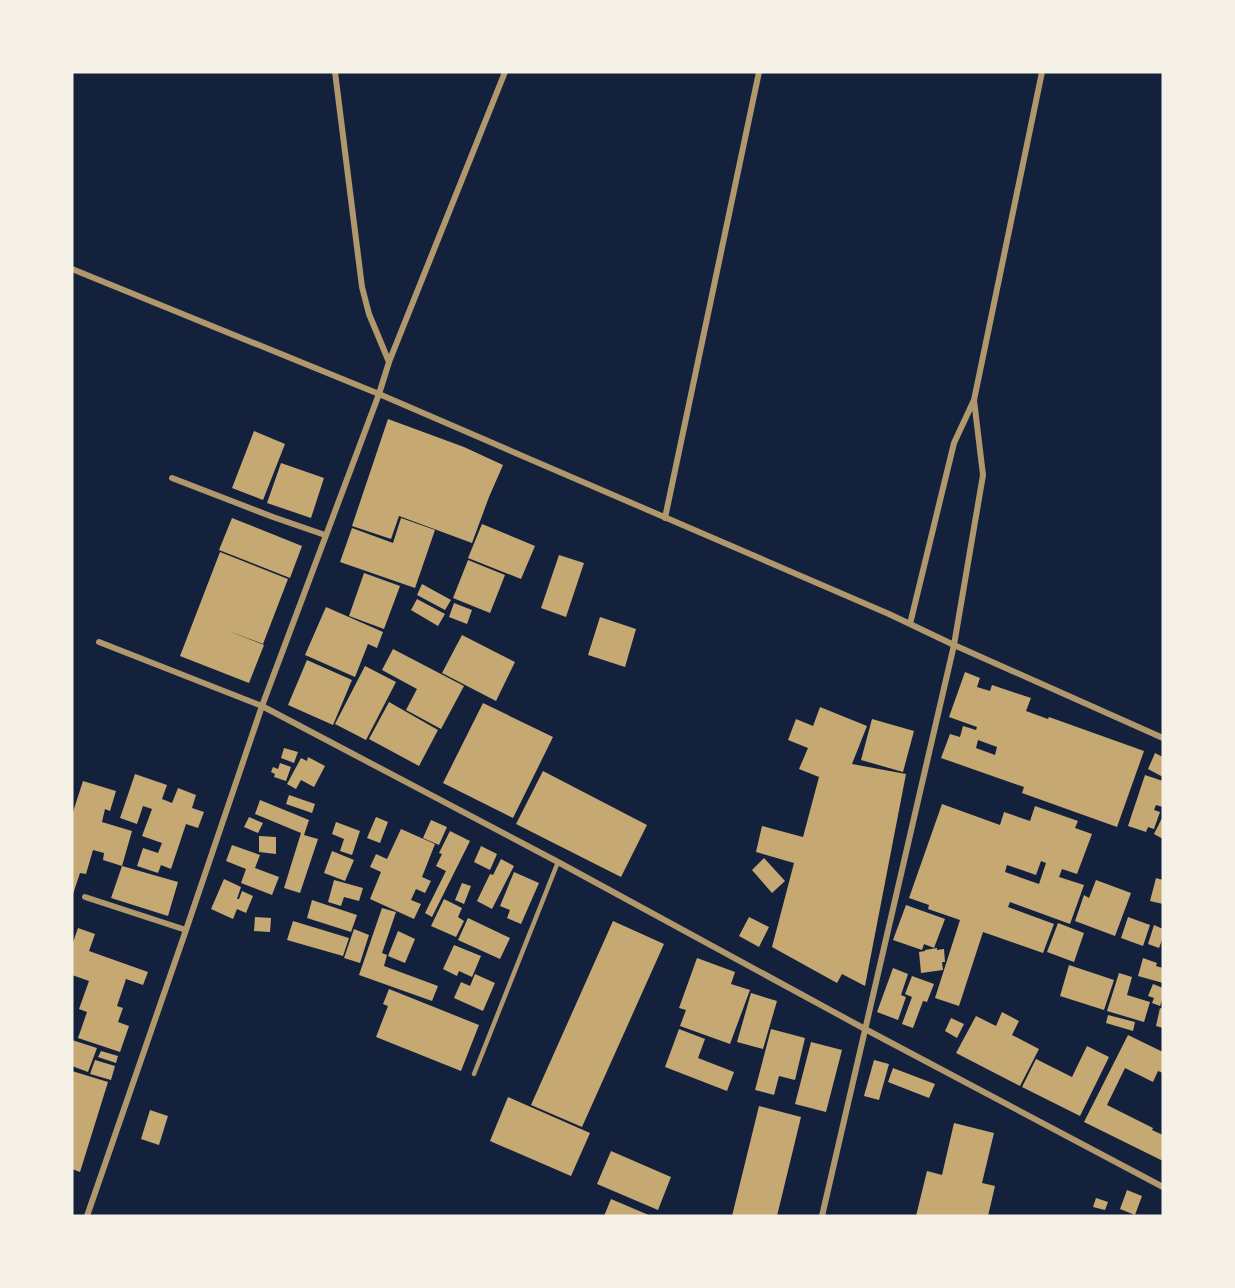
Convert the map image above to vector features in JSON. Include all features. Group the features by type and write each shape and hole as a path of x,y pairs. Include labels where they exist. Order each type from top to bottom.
{"street":[{"path":"335,72 362,287 369,314 389,362"},
{"path":"87,1216 262,706 389,362 506,72"},
{"path":"665,518 759,72"},
{"path":"910,624 954,443 974,400 1042,72"},
{"path":"72,269 379,394 910,624 1163,738"},
{"path":"822,1216 954,645 983,475 974,400"},
{"path":"172,478 325,535"},
{"path":"99,642 262,706 1163,1187"},
{"path":"85,897 186,930"}],"lane":[{"path":"474,1074 558,862"}],"building":[{"path":"388,419 464,447 503,465 472,543 399,516 391,539 352,526"},
{"path":"254,431 285,444 263,500 232,488"},
{"path":"281,463 324,478 311,518 267,503"},
{"path":"232,518 302,546 290,578 219,550"},
{"path":"401,518 435,530 415,588 340,562 352,528 393,543"},
{"path":"482,524 535,546 521,579 468,558"},
{"path":"220,552 288,579 263,644 226,630 264,645 249,683 180,656"},
{"path":"559,555 584,563 566,617 541,608"},
{"path":"468,560 505,575 490,613 453,598"},
{"path":"364,573 400,586 384,629 349,616"},
{"path":"422,584 451,600 445,610 417,595"},
{"path":"417,599 445,614 438,626 411,610"},
{"path":"454,603 472,610 467,624 449,617"},
{"path":"326,607 383,632 377,648 368,644 355,677 305,655"},
{"path":"600,617 636,629 625,667 588,655"},
{"path":"462,635 515,662 496,701 442,673"},
{"path":"393,649 464,686 441,729 406,710 417,689 382,670"},
{"path":"307,660 352,680 333,725 288,705"},
{"path":"365,666 396,682 366,740 335,724"},
{"path":"965,672 980,678 977,687 990,691 992,685 1031,698 1026,711 1144,751 1117,827 1022,793 1024,787 941,758 950,734 960,737 963,726 976,730 977,727 949,717","holes":["978,740 997,747 995,755 976,748"]},
{"path":"389,702 438,730 419,766 369,739"},
{"path":"483,703 553,737 513,818 443,783"},
{"path":"820,707 867,726 852,764 906,774 865,986 842,974 837,983 772,947 794,863 756,852 762,826 803,837 819,777 799,769 808,748 788,740 796,719 813,726"},
{"path":"872,719 914,731 903,772 861,760"},
{"path":"284,748 298,752 294,763 281,758"},
{"path":"1155,753 1163,757 1163,777 1148,769"},
{"path":"308,757 325,766 314,787 301,780 296,789 287,784 301,758 307,761"},
{"path":"280,763 291,767 286,781 274,777 275,774 271,772 273,767 278,769"},
{"path":"543,771 647,825 621,877 516,824"},
{"path":"135,774 167,785 162,799 172,803 178,788 196,795 192,808 204,812 198,828 186,824 171,869 161,865 158,873 137,866 143,848 158,853 162,843 142,836 152,809 143,806 137,824 120,818"},
{"path":"1145,775 1163,781 1163,807 1156,805 1154,810 1160,812 1154,829 1148,827 1146,832 1128,826"},
{"path":"83,781 116,791 110,811 105,809 102,822 132,831 122,866 103,860 104,853 93,850 86,874 80,873 72,897 72,815"},
{"path":"289,795 315,804 312,813 286,804"},
{"path":"260,800 309,820 304,835 318,839 300,893 284,888 301,833 255,814"},
{"path":"942,804 1000,825 1004,812 1030,821 1035,806 1078,821 1075,828 1092,834 1077,874 1062,869 1059,877 1084,885 1070,924 1010,902 1008,907 1054,924 1043,953 983,932 959,1006 935,998 960,920 928,909 929,905 909,898","holes":["1041,861 1046,863 1039,884 1005,872 1007,865 1036,875"]},
{"path":"1163,816 1163,839 1154,834"},
{"path":"249,817 263,823 258,833 244,827"},
{"path":"376,817 388,822 380,843 367,838"},
{"path":"431,820 447,827 439,845 423,838"},
{"path":"336,822 360,831 352,855 340,851 344,839 332,834"},
{"path":"401,829 435,844 422,877 431,881 425,893 416,889 411,900 421,904 414,919 370,899 381,872 370,867 376,854 387,859"},
{"path":"450,831 470,841 432,917 425,913 446,871 436,866 442,854 439,853"},
{"path":"259,836 276,837 276,854 259,852"},
{"path":"232,845 260,855 255,868 279,877 272,895 241,883 246,869 226,861"},
{"path":"481,846 497,854 490,870 474,862"},
{"path":"332,851 354,860 345,881 324,873"},
{"path":"764,858 785,881 772,893 752,870"},
{"path":"501,859 514,866 492,909 477,901 490,874 493,875"},
{"path":"122,866 178,882 168,916 111,898"},
{"path":"514,872 539,883 521,924 507,918 510,910 500,906"},
{"path":"1156,878 1163,880 1163,904 1150,901"},
{"path":"224,879 241,887 237,899 242,891 253,896 246,913 237,909 233,919 211,909"},
{"path":"334,880 363,888 359,901 344,897 341,906 328,902"},
{"path":"1096,880 1131,893 1115,936 1075,921 1084,895 1089,898"},
{"path":"462,883 471,886 464,904 455,900"},
{"path":"444,899 462,908 458,917 464,921 456,937 431,926"},
{"path":"312,900 357,915 351,932 307,918"},
{"path":"906,905 945,919 934,948 924,944 922,950 893,940"},
{"path":"382,908 396,912 382,953 387,955 384,966 438,986 432,1001 359,975"},
{"path":"255,917 271,918 270,932 254,931"},
{"path":"749,917 769,927 759,947 739,936"},
{"path":"1128,917 1150,925 1143,946 1121,938"},
{"path":"468,918 510,938 500,959 458,940"},
{"path":"293,921 349,938 343,956 287,940"},
{"path":"613,921 664,944 582,1127 531,1105"},
{"path":"1058,923 1084,933 1074,962 1047,952"},
{"path":"1154,925 1163,929 1159,948 1148,944"},
{"path":"78,928 95,934 89,951 148,972 143,985 126,979 117,1006 123,1008 118,1022 129,1026 120,1052 78,1038 87,1012 79,1009 89,981 72,975 72,945"},
{"path":"354,929 369,935 360,963 344,958"},
{"path":"398,931 415,939 405,963 388,956"},
{"path":"454,945 481,956 472,977 459,971 457,976 443,969"},
{"path":"937,948 937,950 944,949 943,970 921,973 919,952"},
{"path":"697,958 735,972 731,984 750,990 730,1044 680,1026 686,1010 679,1008"},
{"path":"1143,958 1163,968 1163,983 1138,976"},
{"path":"1069,965 1114,980 1104,1010 1060,996"},
{"path":"893,968 908,974 901,995 906,997 898,1020 877,1012"},
{"path":"1119,973 1132,977 1127,995 1150,1002 1144,1022 1107,1011"},
{"path":"475,974 495,983 483,1011 454,998 461,982 470,986"},
{"path":"912,976 934,984 927,1002 923,1001 913,1028 902,1024 912,997 905,994"},
{"path":"1153,984 1163,988 1160,1006 1152,1003 1154,998 1148,996"},
{"path":"389,989 479,1025 461,1071 376,1037 388,1006 383,1004"},
{"path":"751,993 777,1001 763,1049 737,1042"},
{"path":"1160,1008 1163,1009 1163,1028 1156,1026"},
{"path":"1002,1012 1019,1021 1012,1035 1039,1049 1020,1086 956,1053 976,1016 996,1026"},
{"path":"1108,1015 1135,1022 1133,1031 1106,1023"},
{"path":"951,1018 964,1024 957,1038 945,1031"},
{"path":"679,1029 705,1039 698,1058 734,1072 727,1091 665,1067"},
{"path":"771,1029 805,1038 795,1080 779,1076 774,1095 755,1090"},
{"path":"1128,1035 1163,1052 1163,1073 1158,1071 1153,1082 1125,1068 1107,1105 1163,1135 1163,1161 1084,1122"},
{"path":"72,1040 97,1048 88,1072 72,1066"},
{"path":"811,1042 842,1050 826,1112 795,1104"},
{"path":"1087,1046 1109,1057 1080,1116 1022,1087 1036,1059 1072,1077"},
{"path":"101,1051 118,1056 116,1063 98,1057"},
{"path":"95,1060 115,1066 111,1080 90,1074"},
{"path":"874,1060 889,1064 879,1100 864,1096"},
{"path":"893,1068 935,1084 929,1098 888,1082"},
{"path":"72,1071 108,1082 80,1172 72,1169"},
{"path":"508,1097 590,1133 571,1176 490,1141"},
{"path":"759,1106 801,1117 777,1216 732,1216"},
{"path":"150,1110 168,1116 159,1145 141,1139"},
{"path":"954,1123 994,1133 982,1183 995,1186 988,1216 916,1216 927,1171 942,1175"},
{"path":"611,1151 671,1177 658,1210 597,1184"},
{"path":"1127,1190 1142,1196 1135,1215 1120,1209"},
{"path":"1096,1198 1108,1202 1105,1210 1093,1207"},
{"path":"611,1199 651,1216 604,1216"}]}
